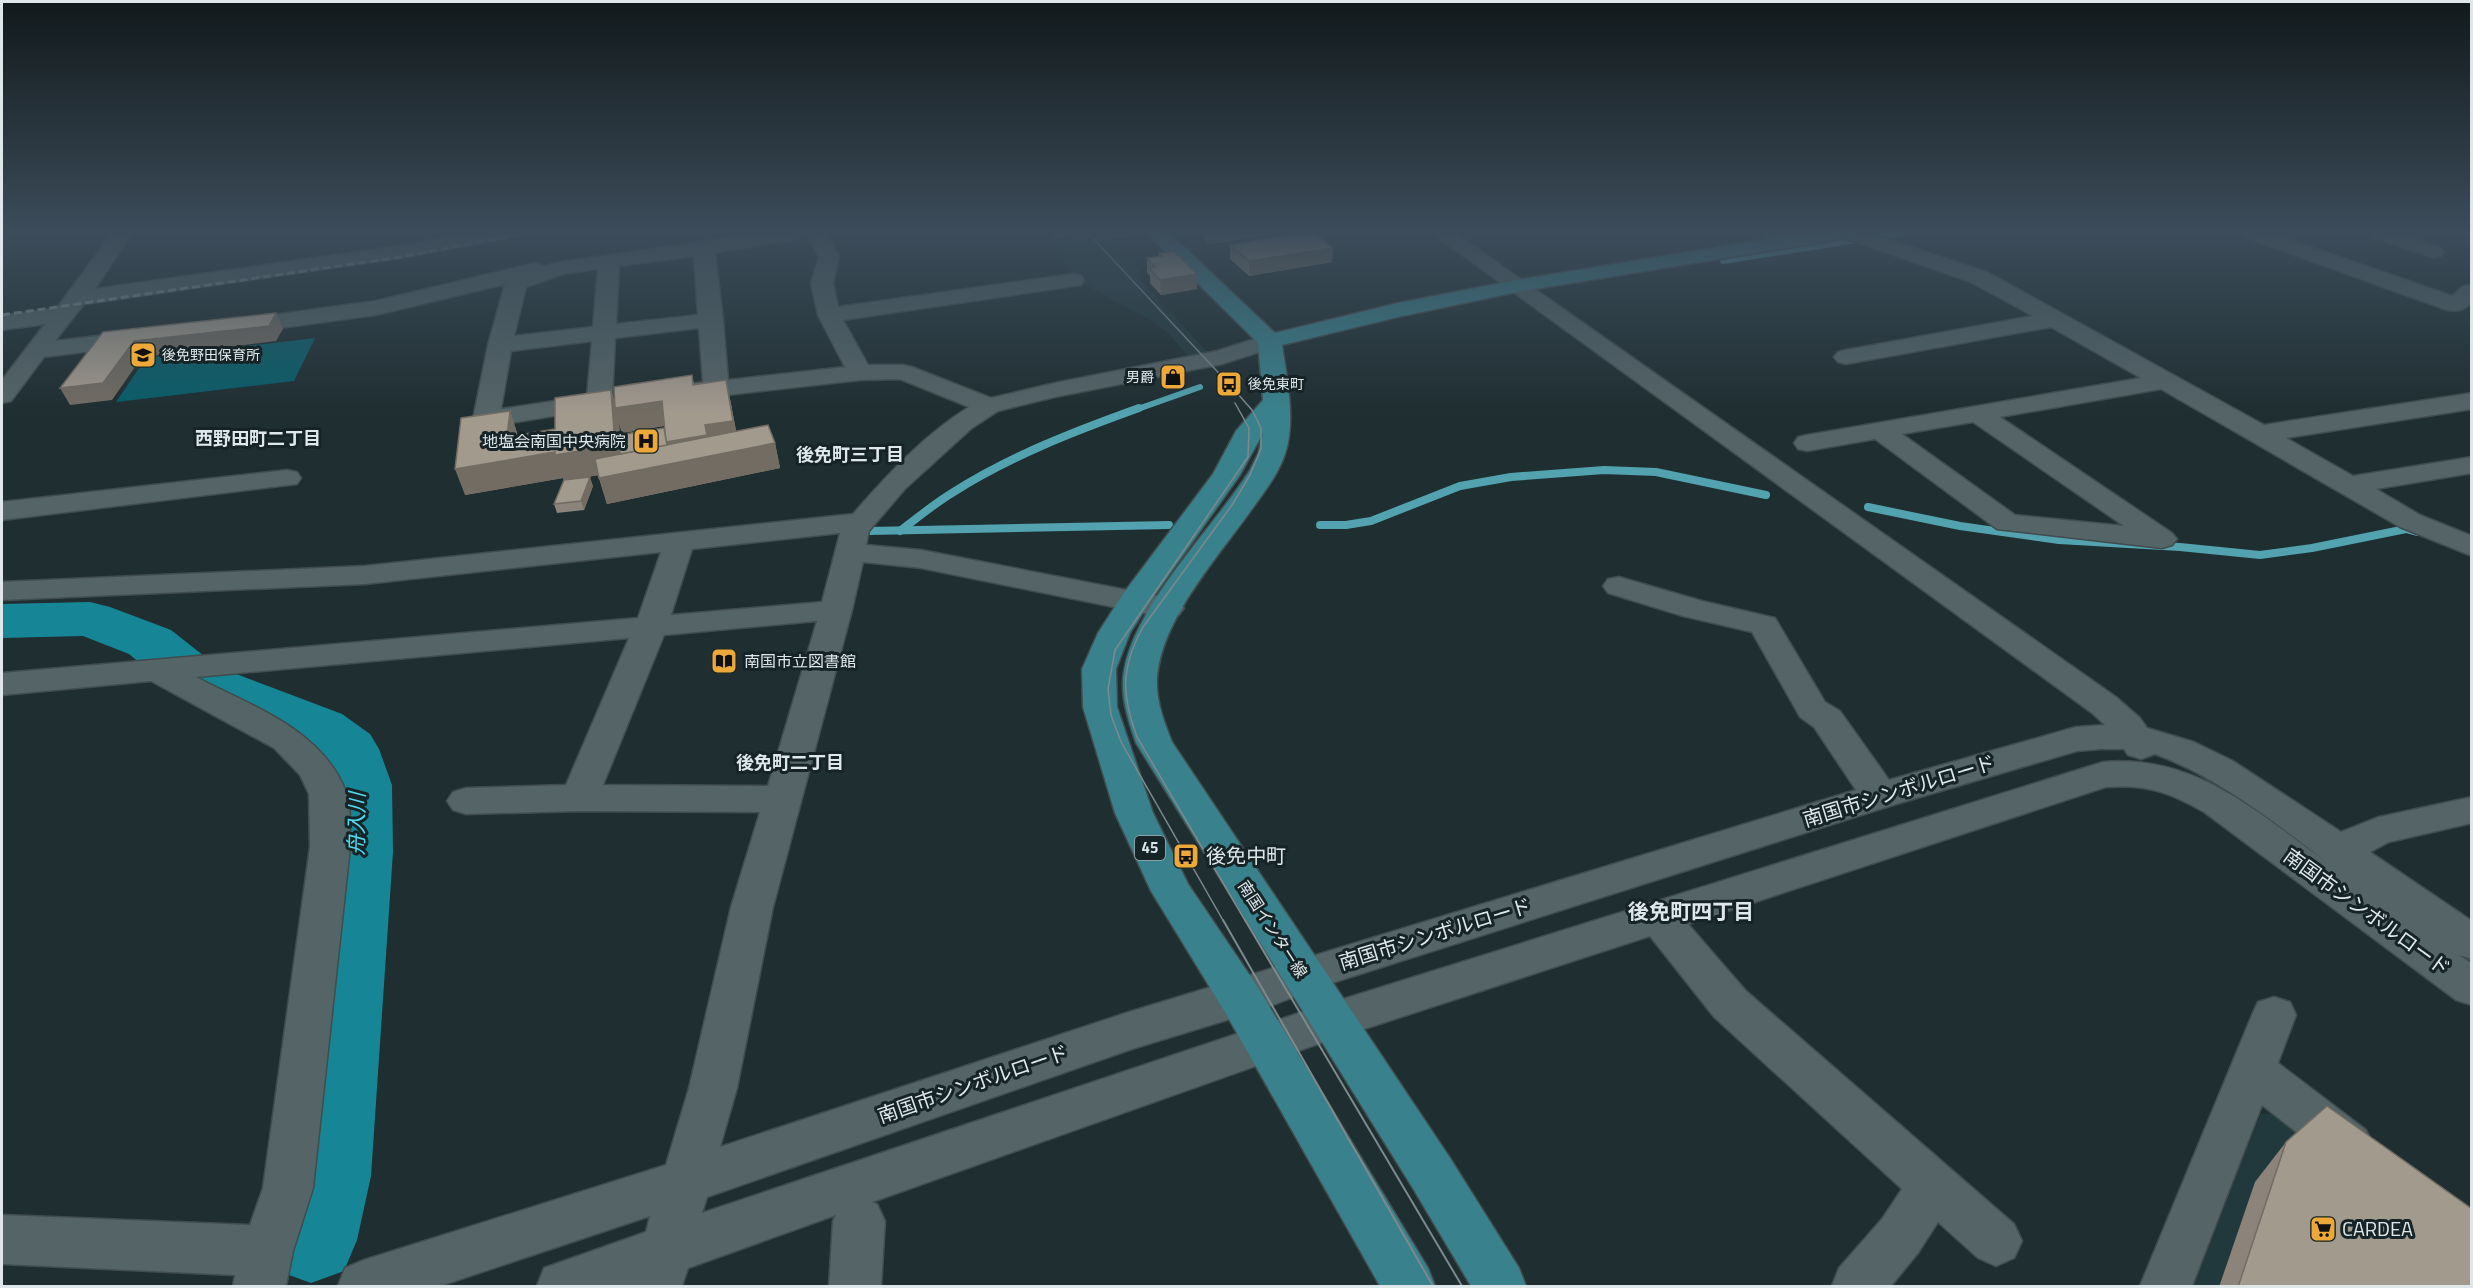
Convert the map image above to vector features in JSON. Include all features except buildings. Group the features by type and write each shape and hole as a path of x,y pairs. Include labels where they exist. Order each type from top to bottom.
{"main road":[{"path":"1220,293 1270,341 1398,310 1482,293"},
{"name":"南国インター線","path":"1270,341 1275,402 1274,445 1260,477 1151,604 1114,633 1099,669 1100,707 1134,813 1171,891 1268,1042 1409,1287"},
{"name":"南国インター線","path":"1151,604 1147,652 1141,672 1143,710 1154,743 1432,1174 1500,1287"}],"street":[{"path":"2,396 10,374 36,351 79,293"},
{"path":"2,323 70,306 147,293"},
{"path":"219,329 376,308 442,293"},
{"path":"513,293 500,345 486,418 610,401 605,332 607,293"},
{"path":"709,293 716,388"},
{"path":"824,293 827,306 860,373"},
{"path":"827,306 897,293"},
{"path":"827,306 949,293"},
{"path":"1527,293 2104,705 2144,755"},
{"path":"2005,293 2260,434 2409,521 2472,547"},
{"path":"2421,293 2455,305 2468,299"},
{"path":"1846,357 2055,319"},
{"path":"500,345 712,320"},
{"path":"36,351 162,336"},
{"path":"661,1269 713,1088 752,907 855,537 895,483 963,423 988,406 1055,390 1222,357 1270,341"},
{"path":"657,395 860,373 903,372 988,406"},
{"path":"1807,443 2165,381"},
{"path":"2260,434 2472,401"},
{"path":"1880,430 2007,523 2162,539 1977,413"},
{"path":"2349,485 2472,465"},
{"path":"2,511 287,478"},
{"path":"2,591 365,575 679,542 855,537 921,559 1013,579 1151,604"},
{"path":"579,798 651,626 679,542"},
{"path":"1619,586 1694,609 1764,625 1812,709 1827,719 1880,796"},
{"path":"2,684 836,610"},
{"path":"2,1240 263,1269 288,1188 330,847 328,794 316,769 287,740 162,670"},
{"name":"南国市シンボルロード","path":"364,1287 688,1181 1118,1035 1241,999 1304,975 1880,796 2076,739 2106,735 2144,755 2217,803 2472,988"},
{"name":"南国市シンボルロード","path":"563,1287 661,1269 1268,1042 2103,775 2127,772 2144,755 2170,746 2204,760 2241,782 2472,944"},
{"path":"466,801 579,798 782,799"},
{"path":"2338,850 2379,831 2472,810"},
{"path":"1659,918 1730,1004 1996,1241"},
{"path":"2166,1287 2274,1015"},
{"path":"2252,1070 2380,1169"},
{"path":"1858,1287 1900,1236 1934,1186"},
{"path":"855,1287 859,1221"}],"shaded area":[{"path":"1101,293 1153,293 1210,355 1190,358 1166,331"},
{"path":"315,338 294,381 116,402 146,358"},
{"name":"CARDEA","path":"2288,1113 2471,1286 2189,1286 2261,1114"}],"waterway":[{"path":"1135,410 1200,387"},
{"path":"901,530 945,497 997,467 1067,435 1139,408"},
{"path":"1320,525 1346,525 1371,521 1460,486 1511,477 1604,470 1656,472 1766,495"},
{"path":"1868,507 1960,526 2059,540 2180,547 2260,555 2312,548 2406,529 2417,532"},
{"path":"901,530 1169,525"},
{"path":"869,531 901,530"},
{"name":"舟入川","path":"2,621 90,619 150,642 197,680 320,729 347,749 359,785 358,852 327,1176 311,1240"}],"tram line":[{"path":"1144,293 1252,410 1261,428 1261,449 1250,475 1232,505 1143,627 1131,655 1126,681 1128,707 1137,737 1246,922"},
{"path":"1224,922 1121,742 1111,715 1108,689 1115,650 1248,457 1249,428 1235,403"},
{"path":"1223,920 1433,1286"},
{"path":"1245,920 1462,1286"}],"railway":[{"path":"2,315 152,293"}],"place":[{"name":"後免野田保育所","path":"143,355"},
{"name":"男爵","path":"1173,377"},
{"name":"後免東町","path":"1229,384"},
{"name":"地塩会南国中央病院","path":"646,441"},
{"name":"南国市立図書館","path":"724,661"},
{"name":"後免中町","path":"1186,856"},
{"name":"CARDEA","path":"2323,1229"}],"district":[{"name":"西野田町二丁目","path":"258,439"},
{"name":"後免町三丁目","path":"850,455"},
{"name":"後免町二丁目","path":"790,763"},
{"name":"後免町四丁目","path":"1691,912"}]}
